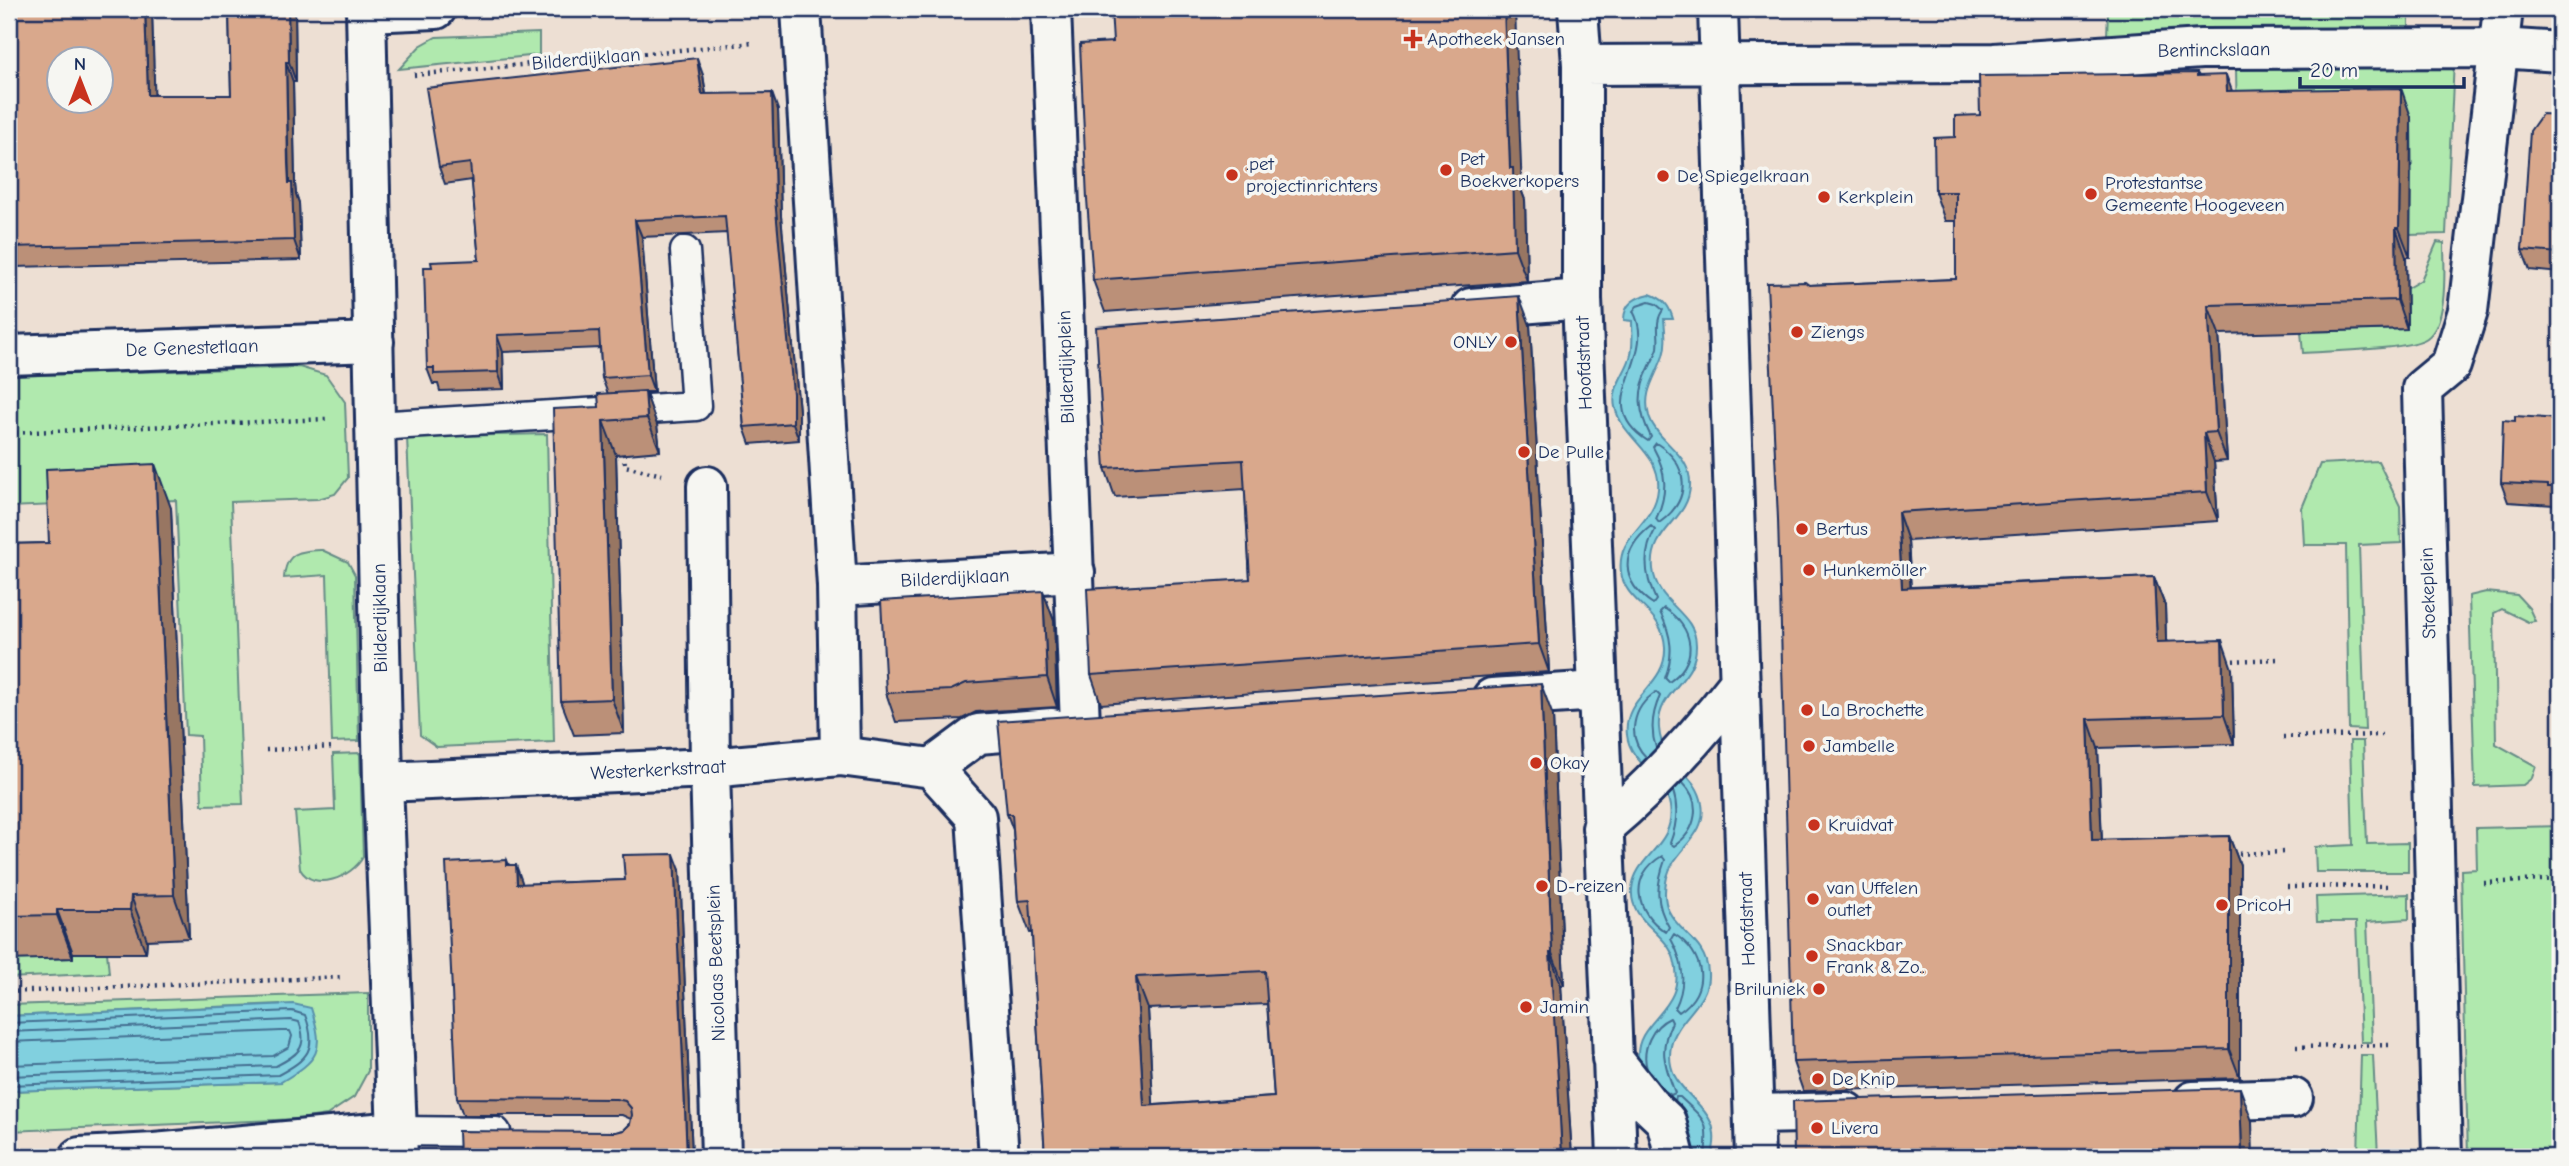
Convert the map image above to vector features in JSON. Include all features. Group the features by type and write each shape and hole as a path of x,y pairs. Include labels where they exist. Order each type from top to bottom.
{"street":[{"name":"Bilderdijklaan","path":"398,1144 383,782 367,11 436,9"},
{"name":"Bilderdijkplein","path":"932,768 978,734 1094,724 1075,572 1051,9"},
{"name":"Hoofdstraat","path":"1578,9 1582,65 1582,299 1598,691 1611,820 1612,1058 1617,1157"},
{"name":"Hoofdstraat","path":"1718,9 1755,1157"},
{"path":"2500,48 2503,9"},
{"path":"802,24 837,586 841,757"},
{"name":"Bentinckslaan","path":"1721,65 1994,62 2201,49 2500,48 2560,52"},
{"name":"Stoekeplein","path":"2442,1157 2422,389 2452,365 2468,311 2500,48"},
{"path":"1582,65 1721,65"},
{"path":"1435,310 1582,299"},
{"path":"1064,337 1105,334"},
{"name":"De Genestetlaan","path":"9,355 374,342"},
{"path":"707,486 710,768"},
{"name":"Bilderdijklaan","path":"837,586 1075,572"},
{"path":"1611,820 1702,731 1740,682"},
{"path":"1456,700 1598,691"},
{"name":"Westerkerkstraat","path":"383,782 710,768 841,757 932,768"},
{"name":"Nicolaas Beetsplein","path":"710,768 721,1157"},
{"path":"932,768 976,817 999,1157"},
{"path":"1612,1058 1649,1105 1671,1139"},
{"path":"2156,1102 2293,1098"},
{"path":"1754,1114 1884,1111"},
{"path":"80,1157 398,1144"}],"lane":[{"path":"376,422 696,406 685,251"},
{"path":"398,1144 516,1132"}],"path":[{"name":"Bilderdijklaan","path":"368,79 802,24"},
{"path":"620,411 625,467 707,486"},
{"path":"9,433 376,422"},
{"path":"2212,662 2280,659"},
{"path":"2283,737 2432,734"},
{"path":"266,750 383,745"},
{"path":"2231,854 2286,852"},
{"path":"9,992 390,975"},
{"path":"2291,1047 2439,1044"}],"green space":[{"path":"2108,9 2409,9 2409,28 2107,37"},
{"path":"539,33 539,55 399,69 420,46 436,37"},
{"path":"2454,60 2446,234 2409,235 2403,173 2412,172 2411,117 2237,125 2236,67"},
{"path":"2437,242 2444,243 2444,293 2439,320 2427,338 2404,345 2303,353 2301,332 2407,329 2404,290 2421,280"},
{"path":"299,367 326,375 345,402 348,478 335,494 318,499 231,502 243,804 202,805 200,736 186,735 176,500 9,507 9,376"},
{"path":"547,434 554,742 437,747 420,735 407,437"},
{"path":"2378,461 2400,506 2401,543 2359,545 2365,730 2349,729 2346,545 2304,545 2302,508 2320,464"},
{"path":"322,550 348,562 355,575 359,741 332,742 327,575 284,578 288,562 295,554"},
{"path":"2486,592 2517,595 2529,608 2535,621 2528,622 2502,609 2494,613 2496,744 2536,766 2532,778 2523,785 2475,787 2469,596"},
{"path":"2350,741 2363,741 2367,844 2408,843 2408,872 2316,872 2315,847 2353,845"},
{"path":"360,753 363,857 342,876 333,880 314,880 300,869 295,812 335,810 333,754"},
{"path":"2560,826 2560,1157 2468,1157 2461,870 2477,869 2476,828"},
{"path":"2409,894 2409,919 2367,922 2372,1042 2361,1042 2356,922 2317,922 2316,897"},
{"path":"73,942 106,942 109,973 9,978 9,946 46,959 72,958"},
{"path":"368,993 368,1071 354,1097 327,1115 299,1119 9,1131 9,1091 281,1082 280,1004 9,1016 9,1005"},
{"path":"2361,1055 2373,1055 2378,1156 2416,1157 2338,1157 2358,1156"}],"water":[{"path":"1650,294 1665,303 1673,319 1664,319 1665,347 1651,385 1647,407 1653,426 1686,465 1690,486 1683,508 1657,544 1653,555 1653,569 1661,591 1690,624 1696,645 1695,658 1690,668 1664,705 1659,728 1666,752 1699,793 1703,815 1695,834 1671,867 1665,895 1674,919 1699,947 1708,973 1704,993 1674,1036 1671,1064 1676,1078 1711,1123 1714,1138 1711,1157 1688,1157 1641,1069 1638,1058 1639,1044 1644,1033 1668,1003 1677,977 1670,949 1636,910 1632,889 1640,867 1661,841 1670,820 1670,806 1662,786 1634,754 1627,735 1631,710 1653,682 1664,661 1663,634 1651,615 1629,592 1621,572 1624,548 1655,501 1658,476 1648,456 1619,418 1614,400 1632,349 1632,321 1624,320 1626,309 1636,299"},
{"path":"293,1004 311,1008 318,1045 316,1053 304,1067 281,1082 9,1091 9,1016"}],"building":[{"path":"9,9 145,9 148,95 231,95 229,9 288,9 288,164 289,183 292,183 294,240 9,247"},
{"path":"1111,9 1504,9 1515,249 1093,280 1080,44 1113,42"},
{"path":"697,58 702,94 772,93 775,199 793,394 793,423 744,427 725,216 635,220 648,375 602,378 599,331 497,335 498,372 434,374 434,368 427,368 424,267 432,267 431,262 479,260 470,163 439,167 426,88"},
{"path":"2197,73 2197,76 2226,75 2227,91 2401,88 2399,228 2396,228 2397,300 2208,305 2216,432 2204,433 2207,492 1898,512 1902,588 2154,577 2157,642 2222,640 2224,715 2088,719 2092,840 2229,836 2229,1049 1793,1062 1778,519 1767,283 1805,282 1809,285 1956,279 1956,192 1935,192 1934,138 1955,137 1955,116 1980,115 1979,76"},
{"path":"2542,114 2560,115 2560,253 2522,250 2530,131"},
{"path":"1519,296 1539,644 1091,675 1087,589 1250,579 1243,460 1105,468 1096,327"},
{"path":"645,391 647,418 603,421 612,699 561,701 553,409 599,407 598,394"},
{"path":"2515,416 2560,419 2560,487 2501,483 2503,420 2515,421"},
{"path":"155,464 174,895 131,896 130,910 57,910 57,915 9,916 9,544 49,543 46,469"},
{"path":"1043,591 1047,677 966,683 951,690 886,693 881,601"},
{"path":"1541,684 1550,953 1562,1157 1045,1157 1030,900 1018,901 1012,814 1007,814 998,721","holes":["1265,971 1274,1097 1144,1106 1136,977"]},
{"path":"674,854 687,1157 459,1157 458,1131 616,1132 624,1130 630,1124 632,1115 631,1108 625,1101 616,1099 457,1098 446,863 507,860 507,865 516,865 517,884 625,880 623,855"},
{"path":"2240,1088 2242,1157 1794,1157 1793,1101"}],"place":[{"name":"Apotheek Jansen","path":"1413,39"},
{"name":"Pet Boekverkopers","path":"1446,170"},
{"name":".pet projectinrichters","path":"1232,175"},
{"name":"De Spiegelkraan","path":"1663,176"},
{"name":"Protestantse Gemeente Hoogeveen","path":"2091,194"},
{"name":"Kerkplein","path":"1824,197"},
{"name":"Ziengs","path":"1797,332"},
{"name":"ONLY","path":"1511,342"},
{"name":"De Pulle","path":"1524,452"},
{"name":"Bertus","path":"1802,529"},
{"name":"Hunkemöller","path":"1809,570"},
{"name":"La Brochette","path":"1807,710"},
{"name":"Jambelle","path":"1809,746"},
{"name":"Okay","path":"1536,763"},
{"name":"Kruidvat","path":"1814,825"},
{"name":"D-reizen","path":"1542,886"},
{"name":"van Uffelen outlet","path":"1813,899"},
{"name":"PricoH","path":"2222,905"},
{"name":"Snackbar Frank & Zo..","path":"1812,956"},
{"name":"Briluniek","path":"1819,989"},
{"name":"Jamin","path":"1526,1007"},
{"name":"De Knip","path":"1818,1079"},
{"name":"Livera","path":"1817,1128"}]}
